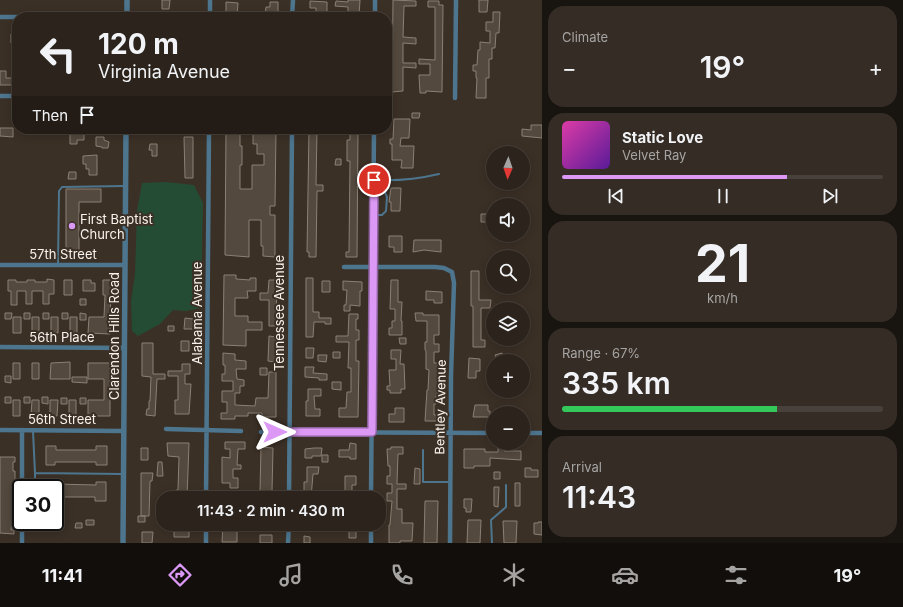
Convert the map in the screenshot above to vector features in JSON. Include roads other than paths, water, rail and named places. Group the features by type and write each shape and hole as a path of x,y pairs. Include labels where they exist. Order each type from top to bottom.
{"street":[{"path":"126,12 127,0"},
{"path":"210,0 210,12"},
{"path":"292,12 293,0"},
{"path":"375,0 375,12"},
{"path":"455,98 456,0"},
{"path":"0,17 12,17"},
{"path":"0,96 12,96"},
{"name":"Clarendon Hills Road","path":"123,543 126,134"},
{"name":"Alabama Avenue","path":"206,491 209,134"},
{"name":"Tennessee Avenue","path":"289,491 292,134"},
{"path":"371,491 374,134"},
{"name":"57th Street","path":"0,264 125,265"},
{"path":"344,267 373,267"},
{"name":"Bentley Avenue","path":"373,267 435,267 444,268 452,272 454,283 451,368 450,543"},
{"name":"56th Place","path":"0,347 125,348"},
{"path":"166,429 241,431"},
{"name":"56th Street","path":"0,430 124,431"},
{"path":"22,430 22,479"},
{"path":"261,432 486,433"},
{"path":"530,433 542,433"},
{"path":"22,531 22,542"},
{"path":"206,531 206,543"},
{"path":"288,531 288,543"},
{"path":"371,531 371,543"}],"lane":[{"path":"374,180 390,181 421,178 439,174"},
{"path":"58,265 59,191 62,187 126,186"},
{"path":"374,190 384,190 387,197 386,211 382,214 374,215"},
{"path":"33,430 35,479"},
{"path":"424,450 423,482 450,482"},
{"path":"35,473 124,474"},
{"path":"492,543 491,520 506,507 506,485"}],"place":[{"name":"First Baptist Church","path":"72,226"}]}
